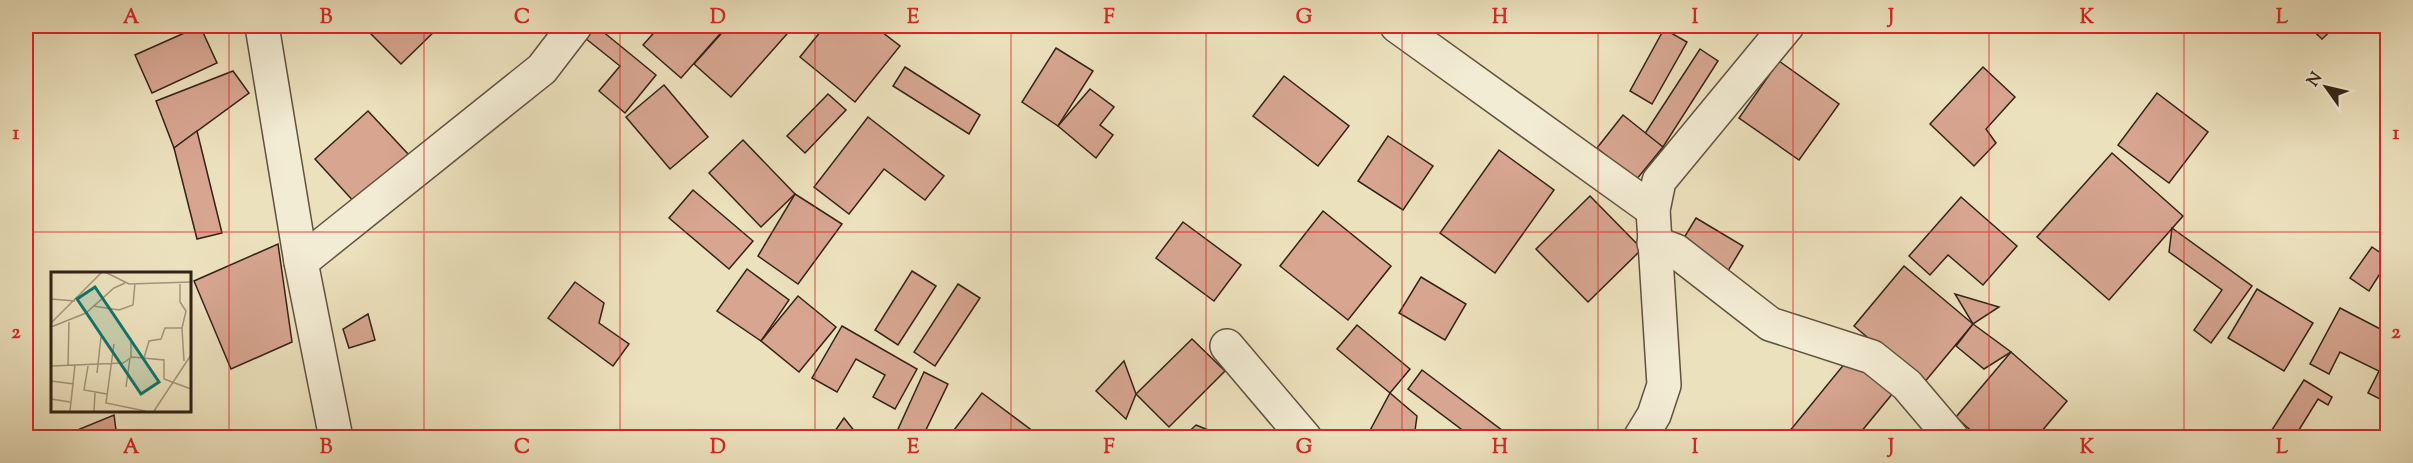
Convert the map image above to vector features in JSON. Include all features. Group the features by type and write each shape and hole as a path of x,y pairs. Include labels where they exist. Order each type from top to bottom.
{"street":[{"path":"262,26 301,262 336,438"},
{"path":"301,262 542,69 575,26"},
{"path":"1397,26 1653,210"},
{"path":"1640,438 1654,414 1664,384 1653,210 1659,181 1787,26"},
{"path":"1654,243 1676,251 1770,324 1872,357 1908,385 1952,438"},
{"path":"1227,346 1305,438"}],"building":[{"path":"200,26 217,63 152,93 135,55"},
{"path":"363,26 440,26 401,64"},
{"path":"596,26 656,75 625,113 599,91 620,66 585,38"},
{"path":"660,26 727,26 681,78 643,45"},
{"path":"728,26 794,26 731,97 694,64"},
{"path":"825,26 874,26 900,46 855,102 800,57"},
{"path":"2308,26 2336,26 2322,39"},
{"path":"1664,29 1687,42 1652,104 1630,91"},
{"path":"1056,48 1093,71 1058,126 1022,102"},
{"path":"1700,49 1718,61 1663,147 1644,135"},
{"path":"1779,61 1839,104 1799,160 1739,118"},
{"path":"905,67 980,115 969,134 893,86"},
{"path":"1983,67 2015,97 1986,129 1996,143 1974,166 1930,124"},
{"path":"233,71 249,93 174,148 156,101"},
{"path":"1284,76 1349,126 1318,166 1253,116"},
{"path":"664,85 708,137 670,169 626,117"},
{"path":"1090,89 1114,107 1100,125 1113,135 1096,158 1058,126"},
{"path":"2157,93 2208,132 2169,183 2118,145"},
{"path":"828,94 846,110 805,153 787,136"},
{"path":"368,111 409,155 356,204 315,159"},
{"path":"1623,115 1663,147 1636,180 1597,148"},
{"path":"868,117 944,176 925,200 884,169 849,214 814,187"},
{"path":"197,131 222,233 197,239 174,148"},
{"path":"1388,136 1433,166 1403,210 1358,181"},
{"path":"743,140 795,194 761,227 709,173"},
{"path":"1499,150 1554,190 1495,273 1440,233"},
{"path":"2112,153 2183,216 2109,300 2037,237"},
{"path":"693,190 753,241 729,269 669,218"},
{"path":"795,194 842,224 798,284 758,256"},
{"path":"1590,196 1642,249 1588,302 1536,249"},
{"path":"1961,197 2017,246 1983,285 1948,255 1930,275 1909,256"},
{"path":"1323,211 1391,266 1348,320 1280,266"},
{"path":"1696,218 1743,246 1723,279 1676,251"},
{"path":"1183,222 1241,265 1214,301 1156,258"},
{"path":"2172,228 2252,286 2211,343 2194,330 2222,290 2169,252"},
{"path":"278,244 292,342 231,369 194,281"},
{"path":"2372,247 2388,258 2388,261 2369,291 2350,278"},
{"path":"1904,266 1973,324 1923,384 1854,326"},
{"path":"747,269 789,300 761,341 717,311"},
{"path":"912,271 936,286 898,345 875,330"},
{"path":"1421,277 1466,304 1445,340 1399,313"},
{"path":"575,282 604,303 599,323 629,344 613,366 548,318"},
{"path":"958,284 980,298 935,366 914,352"},
{"path":"2257,289 2313,323 2284,371 2228,338"},
{"path":"1955,294 1999,307 1973,324"},
{"path":"798,296 836,327 799,372 761,341"},
{"path":"2340,308 2388,333 2388,403 2368,393 2379,371 2340,352 2329,374 2310,364"},
{"path":"368,314 375,340 349,348 343,329"},
{"path":"1973,324 2011,352 1984,369 1956,346"},
{"path":"1357,325 1410,369 1390,393 1337,349"},
{"path":"842,326 917,369 895,409 873,397 885,375 856,359 837,392 812,378"},
{"path":"1192,339 1225,371 1169,427 1136,394"},
{"path":"2011,352 2067,401 2036,438 1979,438 1956,417"},
{"path":"1850,357 1893,393 1856,438 1784,438"},
{"path":"1124,361 1136,394 1126,419 1096,391"},
{"path":"1422,370 1507,434 1504,438 1473,438 1408,389"},
{"path":"924,372 948,384 922,438 894,438"},
{"path":"2304,380 2332,397 2328,405 2318,399 2294,438 2271,438 2268,436"},
{"path":"982,393 1034,432 1030,438 948,438"},
{"path":"1390,393 1417,416 1414,438 1366,438"},
{"path":"114,415 117,438 58,438"},
{"path":"844,418 860,438 830,438"},
{"path":"2388,422 2388,438 2378,438"},
{"path":"1196,425 1223,436 1223,438 1182,438"}]}
